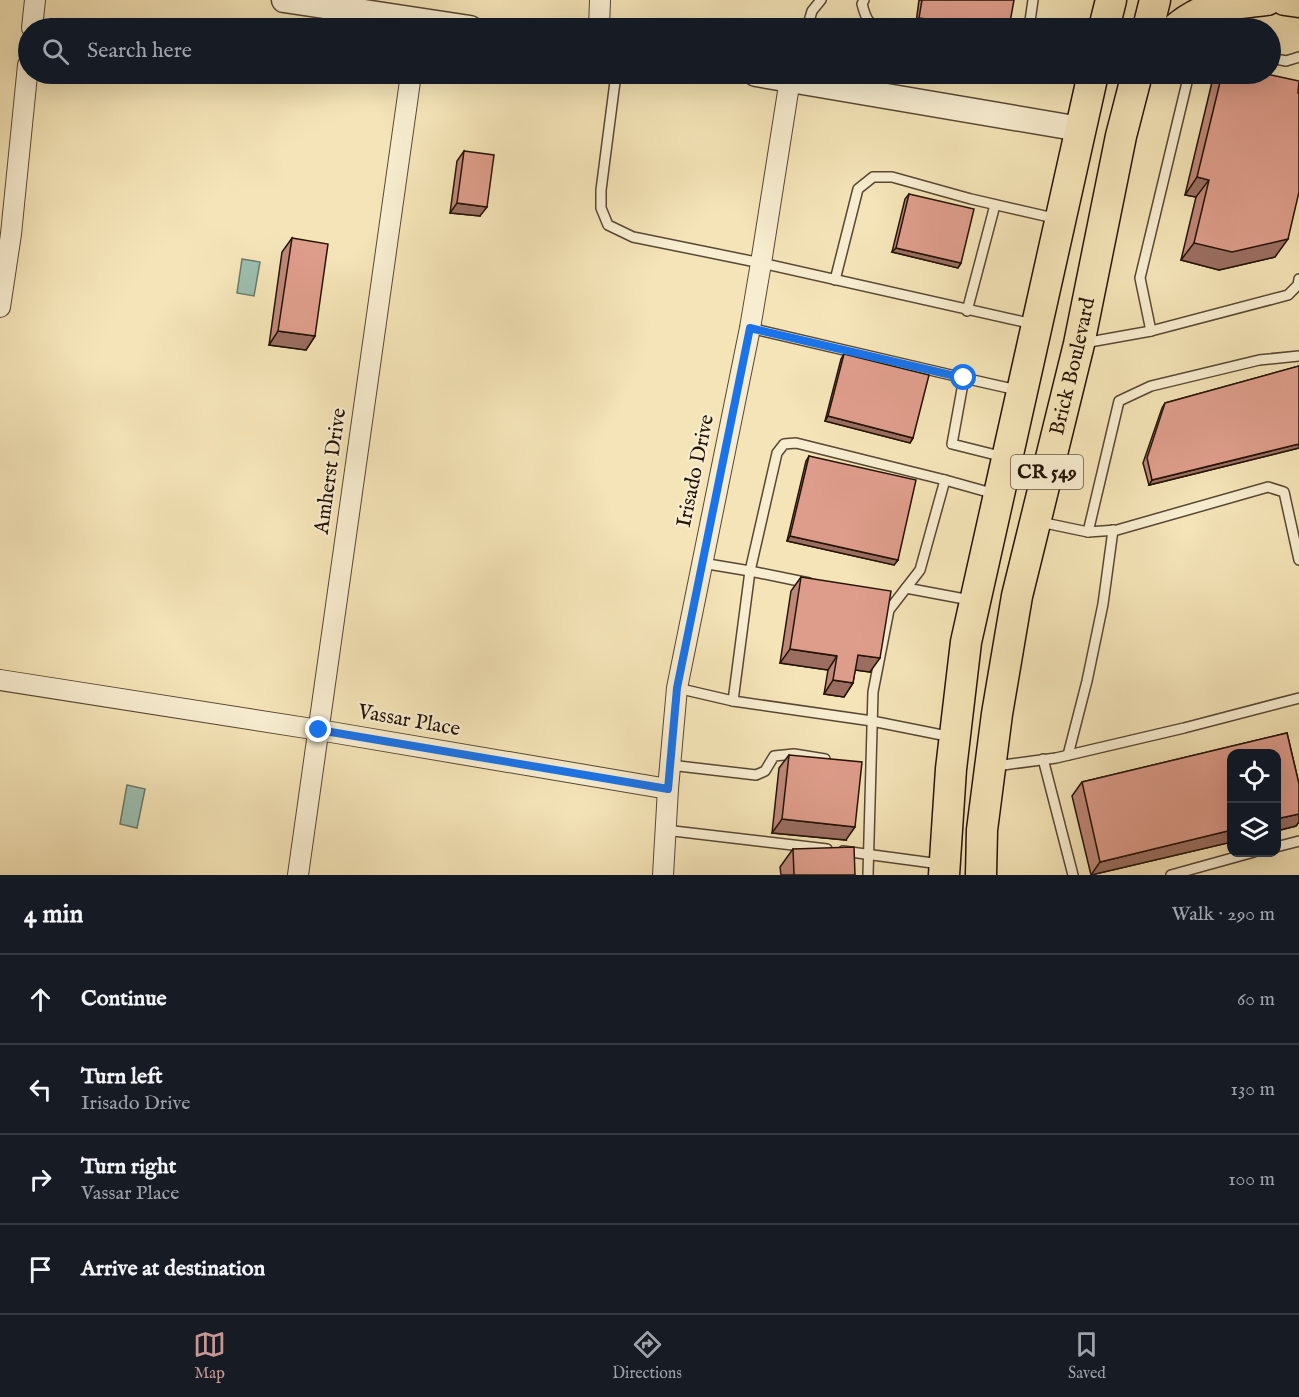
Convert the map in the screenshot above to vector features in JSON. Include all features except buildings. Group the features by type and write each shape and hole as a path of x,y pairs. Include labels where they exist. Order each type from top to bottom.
{"main road":[{"path":"1106,18 1111,0"},
{"path":"1150,18 1155,0"},
{"path":"1190,18 1210,8 1267,0"},
{"path":"1285,0 1299,2"},
{"name":"Brick Boulevard","path":"944,870 951,769 966,642 1091,84"},
{"name":"Brick Boulevard","path":"981,875 982,830 997,714 1017,596 1079,344 1121,136 1134,84"}],"street":[{"path":"33,18 35,0"},
{"path":"284,0 384,18"},
{"path":"599,18 600,0"},
{"path":"0,307 11,234 26,84"},
{"name":"Amherst Drive","path":"298,875 410,84"},
{"name":"Irisado Drive","path":"663,875 677,688 750,328 790,84"},
{"path":"835,84 1080,129"},
{"name":"Vassar Place","path":"0,680 319,730 668,789"}],"lane":[{"path":"810,18 812,11 821,0"},
{"path":"864,0 862,4 866,18"},
{"path":"1030,18 1033,0"},
{"path":"1281,60 1299,57"},
{"path":"615,84 601,190 601,208 608,225 633,237 761,263 1037,325"},
{"path":"1151,331 1140,278 1187,84"},
{"path":"836,280 858,189 873,177 892,177 1060,220"},
{"path":"967,310 995,205"},
{"path":"1079,344 1151,331 1288,295 1298,285 1299,279"},
{"path":"750,328 1022,391"},
{"path":"1088,532 1119,401 1151,386 1259,360 1299,356"},
{"path":"964,378 952,444 1008,458"},
{"path":"733,701 750,571 777,453 784,444 796,443 999,495"},
{"path":"868,875 873,692 889,610 920,570 945,480"},
{"path":"1035,521 1088,532 1113,530 1268,487 1284,492 1299,560"},
{"path":"1068,755 1104,604 1113,530"},
{"path":"701,563 818,584"},
{"path":"906,588 976,601"},
{"path":"885,598 897,600"},
{"path":"677,688 733,701 872,721 955,738"},
{"path":"991,766 1068,755 1299,698"},
{"path":"670,765 756,776 765,771 774,756 794,754 838,761"},
{"path":"1043,759 1073,875"},
{"path":"860,765 871,766"},
{"path":"665,830 868,854 944,870"},
{"path":"1281,846 1299,841"},
{"path":"1171,875 1236,857"}],"shaded area":[{"path":"242,259 260,262 254,296 237,293"},
{"path":"127,785 145,789 137,828 120,824"}],"route":[{"path":"319,730 668,789 677,688 750,328 964,378"}]}
